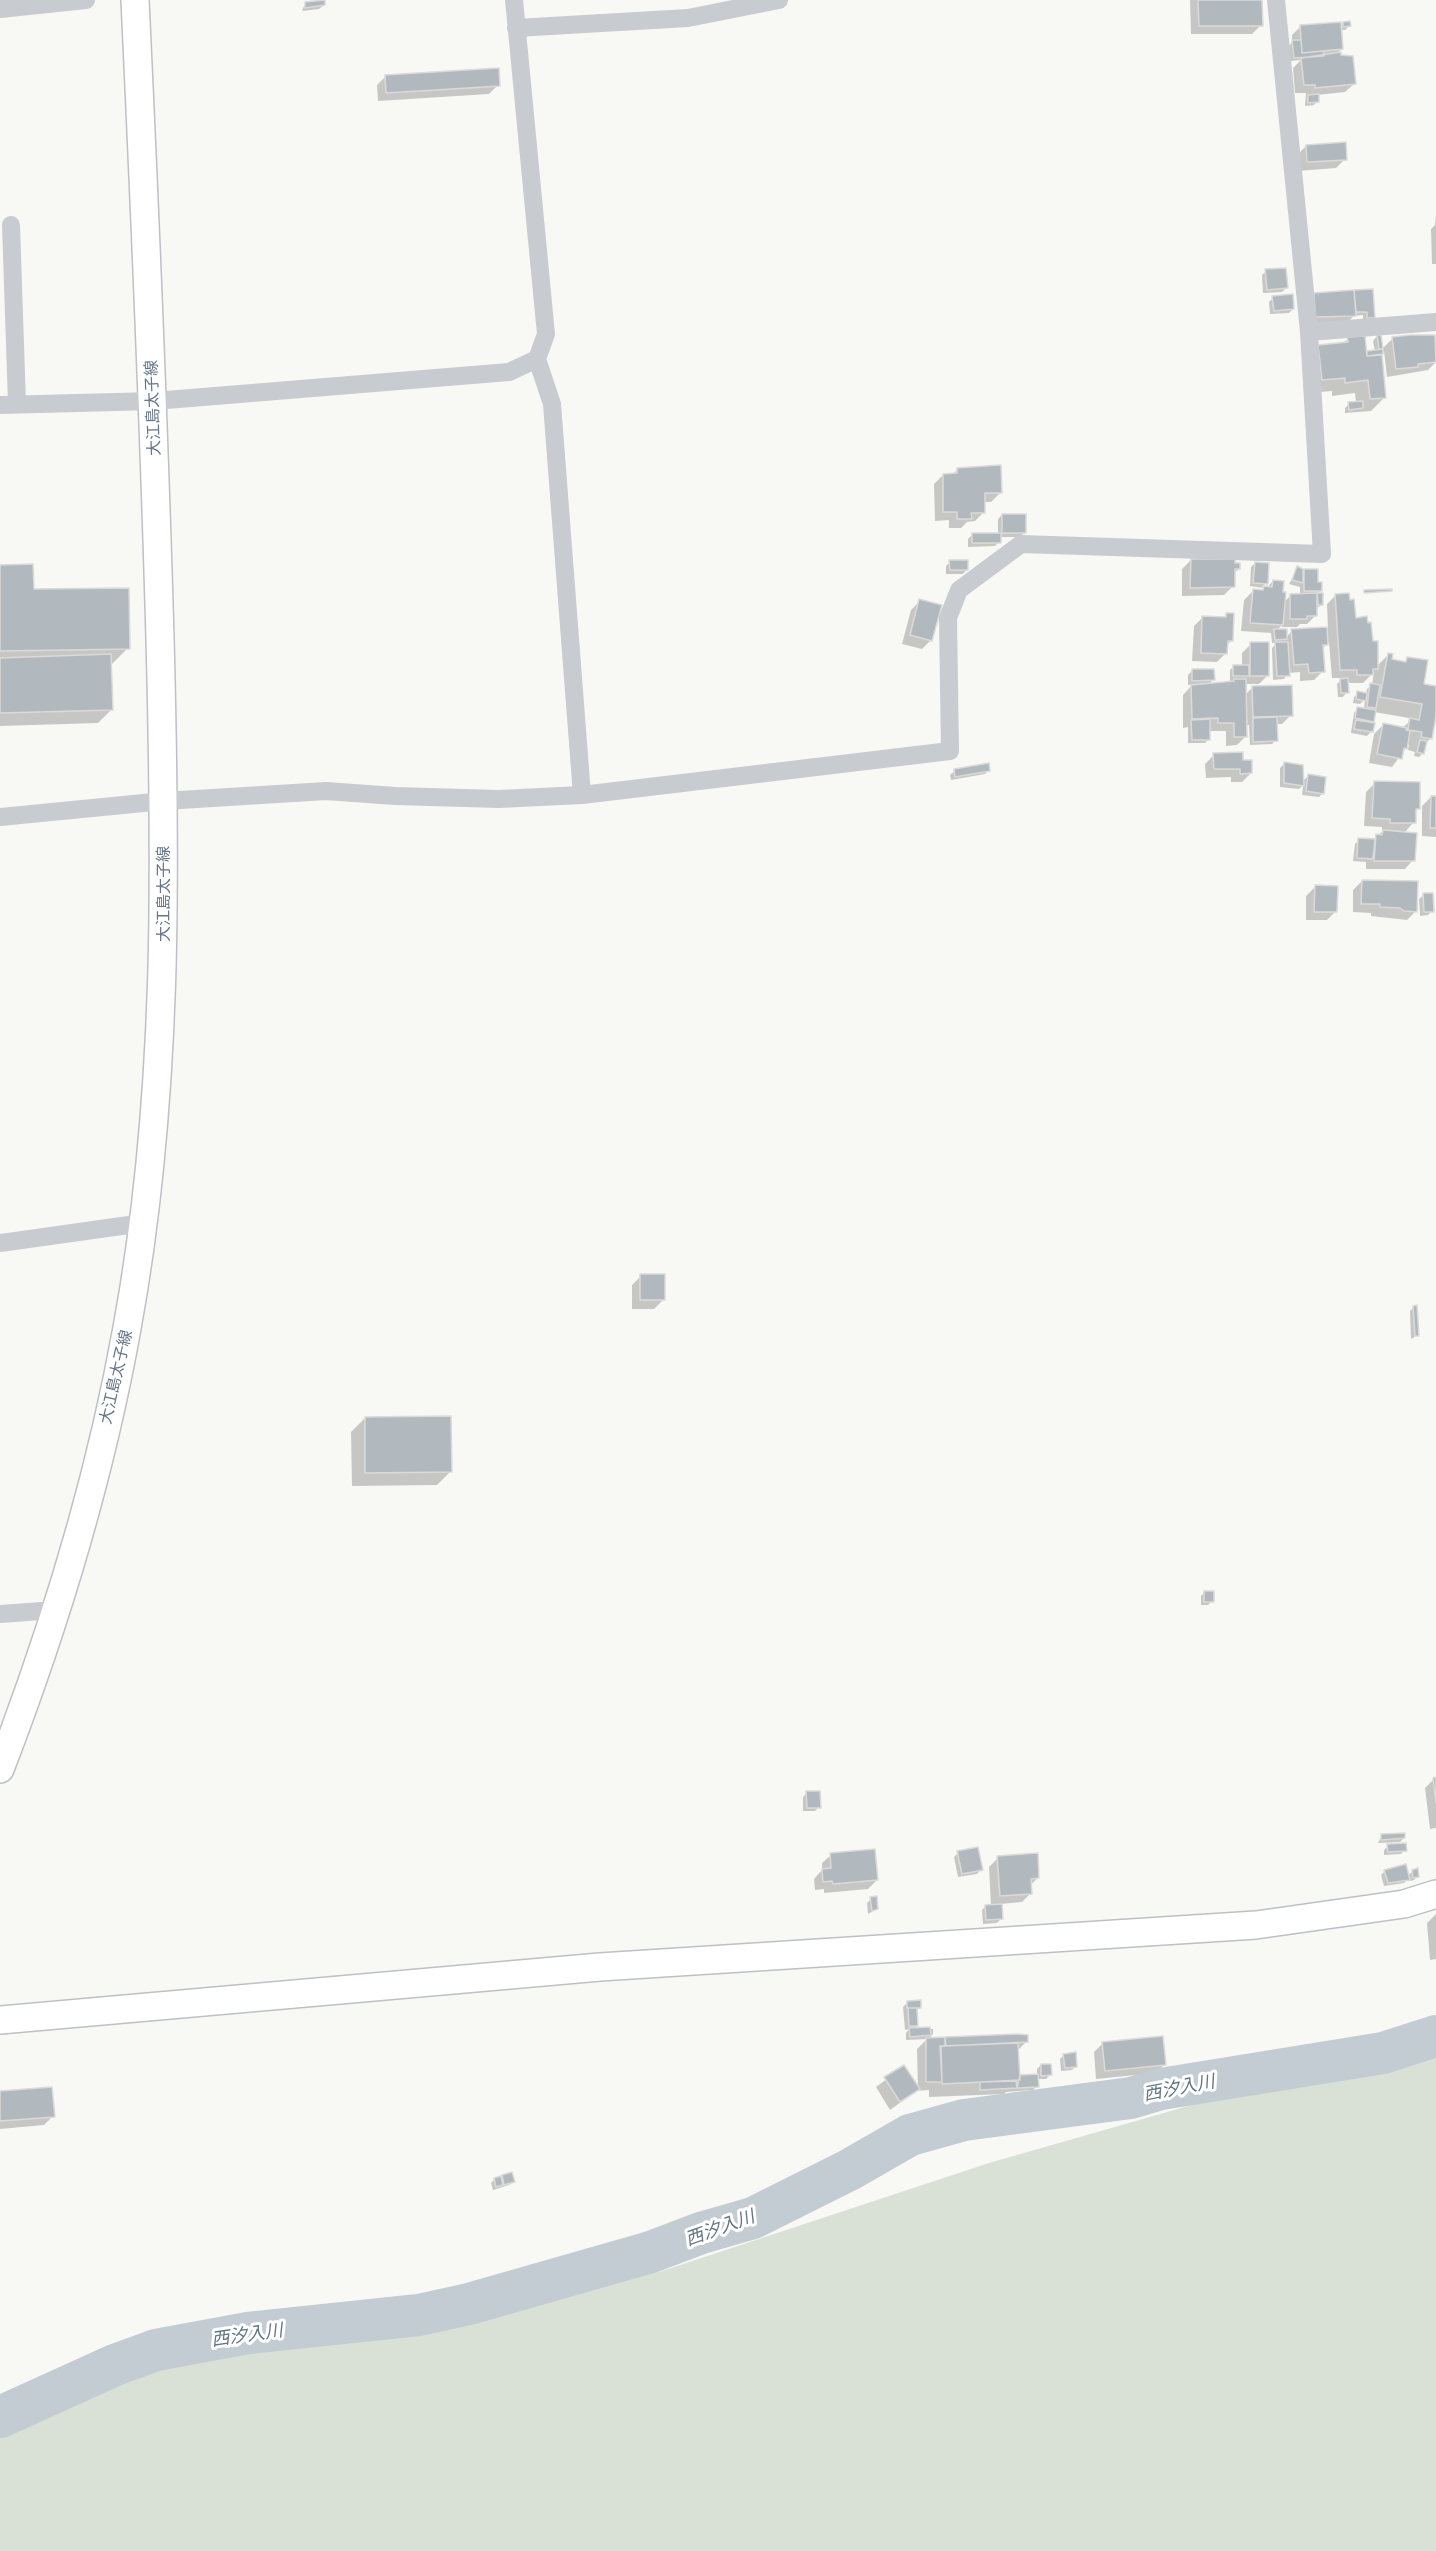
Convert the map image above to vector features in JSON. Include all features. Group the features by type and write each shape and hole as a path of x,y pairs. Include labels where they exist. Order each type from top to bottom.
{"main road":[{"name":"大江島太子線","path":"0,1768 85,1517 127,1329 143,1223 159,1063 165,937 164,801 153,401 135,0"},
{"path":"0,2020 600,1967 1256,1925 1404,1904 1436,1894"}],"street":[{"path":"0,9 86,0"},
{"path":"514,0 546,334 537,359 552,404 582,795"},
{"path":"516,28 688,18 779,0"},
{"path":"0,817 164,801 326,791 395,796 488,798 582,795 950,751 948,618 959,590 1021,544 1322,554 1309,332 1276,0"},
{"path":"7,237 8,405 153,401 508,372 537,359"},
{"path":"1309,332 1436,322"},
{"path":"0,1243 143,1223"},
{"path":"0,1614 55,1610"}],"shaded area":[{"path":"1436,2035 1436,2551 0,2551 0,2437 17,2425 188,2347 659,2272 989,2163"}],"building":[{"path":"325,0 325,5 305,8 305,2"},
{"path":"1198,0 1262,0 1263,26 1199,26"},
{"path":"1350,21 1351,26 1343,27 1343,22"},
{"path":"1341,22 1343,49 1302,53 1300,25"},
{"path":"1292,40 1301,40 1302,53 1323,51 1324,56 1294,58"},
{"path":"1341,52 1341,55 1353,56 1356,84 1315,88 1315,85 1304,85 1301,58"},
{"path":"499,68 500,86 386,93 385,75"},
{"path":"1319,94 1319,102 1308,103 1308,95"},
{"path":"1346,142 1347,160 1307,162 1306,145"},
{"path":"1286,268 1288,288 1267,290 1265,269"},
{"path":"1373,289 1375,318 1367,318 1367,312 1356,312 1354,290"},
{"path":"1354,290 1356,316 1315,317 1314,293"},
{"path":"1293,294 1294,309 1274,311 1272,296"},
{"path":"1377,335 1381,335 1383,349 1379,349"},
{"path":"1435,335 1436,362 1418,364 1418,367 1396,369 1392,337"},
{"path":"1365,336 1367,356 1382,355 1386,398 1370,399 1368,380 1345,383 1345,378 1322,380 1318,345 1348,342 1347,337"},
{"path":"1383,349 1383,354 1367,356 1367,351"},
{"path":"1363,401 1363,408 1349,410 1348,402"},
{"path":"1001,465 1002,493 985,493 985,513 971,513 972,519 957,519 957,512 943,512 943,474 957,473 957,468"},
{"path":"1002,514 1026,514 1026,533 1002,533"},
{"path":"972,533 1001,533 1001,543 972,543"},
{"path":"1191,559 1235,559 1235,563 1240,563 1240,569 1235,569 1235,587 1190,588"},
{"path":"949,560 968,560 968,570 950,570"},
{"path":"1255,562 1269,563 1268,584 1253,583"},
{"path":"33,564 34,589 129,588 130,649 0,651 0,565"},
{"path":"1297,566 1303,569 1303,583 1292,580"},
{"path":"1304,569 1318,569 1318,582 1322,582 1322,591 1304,591"},
{"path":"1273,580 1284,581 1283,592 1286,592 1283,625 1250,623 1253,589 1263,590 1264,586 1272,587"},
{"path":"1392,589 1392,591 1364,593 1364,590"},
{"path":"1317,593 1317,616 1307,616 1307,619 1290,619 1290,594"},
{"path":"1317,593 1323,593 1323,605 1318,605"},
{"path":"1349,593 1350,600 1354,599 1356,618 1367,616 1368,623 1371,622 1373,641 1378,641 1378,669 1373,669 1373,675 1357,675 1357,670 1340,670 1335,594"},
{"path":"919,599 942,605 932,641 910,635"},
{"path":"1226,613 1234,613 1233,641 1228,641 1227,654 1201,653 1202,616 1226,617"},
{"path":"1327,627 1328,645 1323,645 1325,672 1309,673 1308,664 1294,665 1291,629"},
{"path":"1274,629 1287,629 1287,639 1275,640"},
{"path":"1250,642 1269,642 1269,676 1250,676"},
{"path":"1275,642 1288,642 1290,676 1277,676"},
{"path":"1388,653 1393,654 1392,659 1406,662 1407,657 1428,660 1424,684 1436,686 1436,716 1432,739 1421,737 1422,732 1408,730 1410,718 1419,720 1422,704 1380,697"},
{"path":"111,654 113,710 0,713 0,658"},
{"path":"1233,665 1249,665 1249,676 1233,676"},
{"path":"1192,669 1214,669 1215,680 1192,681"},
{"path":"1348,678 1349,693 1341,693 1340,679"},
{"path":"1234,679 1246,679 1247,737 1234,737 1234,723 1218,723 1218,718 1192,719 1191,685 1234,681"},
{"path":"1370,683 1380,685 1376,708 1367,707"},
{"path":"1292,685 1293,716 1253,717 1252,686"},
{"path":"1357,691 1367,693 1366,701 1356,699"},
{"path":"1357,707 1376,710 1374,722 1355,718"},
{"path":"1277,717 1278,741 1253,742 1253,718"},
{"path":"1210,719 1210,740 1192,740 1191,720"},
{"path":"1356,720 1375,723 1373,732 1354,729"},
{"path":"1383,723 1407,728 1406,730 1410,731 1407,749 1404,748 1402,759 1377,754"},
{"path":"1420,740 1427,741 1424,754 1417,752"},
{"path":"1243,752 1243,760 1252,760 1252,773 1240,774 1240,769 1214,769 1213,753"},
{"path":"1284,762 1303,765 1304,786 1284,783"},
{"path":"989,763 990,771 955,777 954,769"},
{"path":"1308,774 1326,777 1324,794 1306,791"},
{"path":"1374,781 1420,782 1420,809 1416,809 1416,823 1390,823 1390,819 1372,818"},
{"path":"1431,796 1436,796 1436,828 1430,828"},
{"path":"1383,830 1417,833 1415,861 1374,861 1376,834 1382,835"},
{"path":"1358,838 1375,839 1373,859 1357,858"},
{"path":"1362,880 1418,881 1417,912 1380,907 1380,904 1361,904"},
{"path":"1315,885 1338,886 1337,912 1314,912"},
{"path":"1423,893 1433,893 1434,912 1424,912"},
{"path":"640,1274 665,1274 665,1300 640,1300"},
{"path":"1417,1305 1419,1336 1415,1336 1413,1306"},
{"path":"451,1416 452,1472 365,1473 365,1417"},
{"path":"1204,1591 1214,1591 1214,1602 1204,1602"},
{"path":"1436,1777 1436,1803 1433,1778"},
{"path":"806,1791 820,1791 821,1808 807,1808"},
{"path":"1405,1833 1405,1838 1381,1840 1381,1834"},
{"path":"1406,1843 1407,1851 1388,1852 1387,1844"},
{"path":"978,1847 983,1870 962,1874 957,1851"},
{"path":"875,1849 878,1880 833,1884 832,1881 823,1882 822,1869 831,1868 830,1853"},
{"path":"1038,1853 1039,1878 1031,1879 1032,1894 1000,1896 997,1856"},
{"path":"1406,1864 1410,1880 1388,1883 1384,1870"},
{"path":"1418,1868 1419,1877 1413,1878 1412,1870"},
{"path":"877,1896 878,1909 872,1911 870,1897"},
{"path":"1002,1904 1003,1919 986,1920 985,1905"},
{"path":"921,2000 921,2008 907,2008 907,2001"},
{"path":"908,2008 917,2008 918,2026 909,2026"},
{"path":"930,2027 931,2035 910,2037 909,2028"},
{"path":"1028,2035 1028,2042 946,2046 945,2037"},
{"path":"1163,2036 1166,2065 1105,2071 1102,2042"},
{"path":"945,2037 945,2046 940,2046 942,2082 926,2082 926,2038"},
{"path":"1018,2043 1020,2080 942,2084 941,2046"},
{"path":"1076,2052 1077,2067 1065,2068 1063,2054"},
{"path":"1041,2064 1051,2064 1052,2075 1041,2076"},
{"path":"904,2065 920,2089 900,2102 884,2077"},
{"path":"1038,2074 1039,2087 1017,2088 1020,2075"},
{"path":"1016,2081 1017,2088 980,2090 980,2082"},
{"path":"52,2087 55,2117 0,2121 0,2091"},
{"path":"512,2172 515,2182 504,2185 502,2175"},
{"path":"501,2176 503,2185 496,2187 494,2178"}],"waterway":[{"name":"西汐入川","path":"0,2417 115,2365 156,2350 248,2333 419,2315 469,2304 651,2252 701,2233 753,2218 849,2170 910,2135 964,2120 1131,2098 1161,2089 1383,2053 1436,2036"}]}
